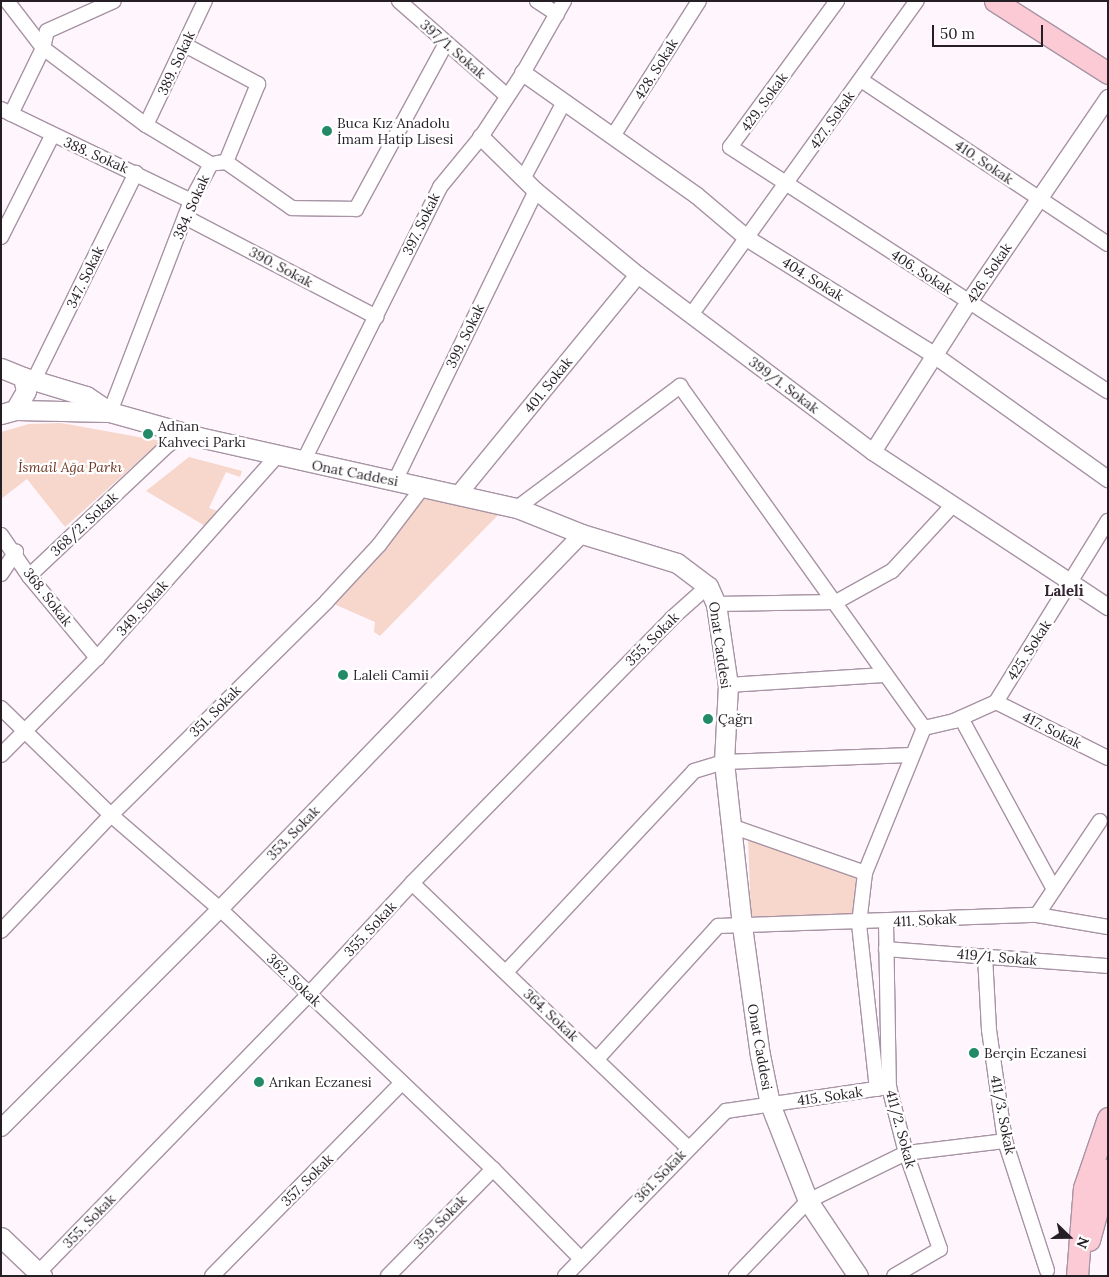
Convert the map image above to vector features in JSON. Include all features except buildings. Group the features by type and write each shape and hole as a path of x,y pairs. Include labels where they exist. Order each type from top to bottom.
{"main road":[{"path":"996,1 1108,73"},
{"name":"Onat Caddesi","path":"1,368 86,396 110,412"},
{"name":"Onat Caddesi","path":"8,412 26,391 29,378"},
{"name":"Onat Caddesi","path":"8,412 110,412 277,456 517,508 582,534 677,563 708,586 716,604 728,685 724,762 742,926 760,1054 770,1104 808,1201 858,1276"},
{"path":"1077,1276 1084,1188 1108,1118"},
{"path":"1082,1276 1108,1170"},
{"path":"1,1237 39,1275"}],"street":[{"name":"384. Sokak","path":"7,1 44,48 146,126 211,164 191,200 110,412"},
{"path":"6,111 44,48 47,31 114,1"},
{"name":"389. Sokak","path":"146,126 205,1"},
{"name":"397/1. Sokak","path":"399,1 507,96"},
{"path":"537,1 560,7"},
{"name":"428. Sokak","path":"613,136 699,1"},
{"name":"429. Sokak","path":"786,185 730,147 837,1"},
{"name":"427. Sokak","path":"691,315 748,239 917,1"},
{"name":"397. Sokak","path":"303,462 440,187 481,137 523,73 560,7"},
{"path":"211,164 226,162 292,208 356,209 446,43"},
{"path":"185,44 258,84 226,162"},
{"name":"404. Sokak","path":"523,73 696,196 748,239 934,355 1108,478"},
{"name":"410. Sokak","path":"861,80 1108,244"},
{"name":"426. Sokak","path":"873,452 969,302 1108,98"},
{"path":"524,179 564,102"},
{"name":"388. Sokak","path":"6,111 52,136 136,173 191,200"},
{"path":"1,237 52,136"},
{"name":"399/1. Sokak","path":"481,137 536,191 638,275 873,452 952,506 1108,607"},
{"name":"347. Sokak","path":"29,378 136,173"},
{"name":"406. Sokak","path":"786,185 1108,392"},
{"name":"399. Sokak","path":"395,481 536,191"},
{"name":"390. Sokak","path":"185,217 376,317"},
{"name":"401. Sokak","path":"458,495 638,275"},
{"path":"517,508 680,386 836,602 884,675 924,728"},
{"name":"368/2. Sokak","path":"29,576 185,433"},
{"name":"349. Sokak","path":"1,755 97,658 277,456"},
{"name":"351. Sokak","path":"1,931 111,815 380,545 423,487"},
{"path":"716,604 836,602 892,571 952,506"},
{"name":"425. Sokak","path":"996,702 1072,583 1104,539 1108,521"},
{"name":"353. Sokak","path":"1,1128 220,909 582,534"},
{"name":"368. Sokak","path":"1,535 16,552 29,576 97,658"},
{"path":"1,574 16,552"},
{"name":"355. Sokak","path":"39,1275 309,994 412,883 672,618 708,586"},
{"path":"728,685 884,675"},
{"path":"924,728 961,718 996,702"},
{"name":"417. Sokak","path":"996,702 1108,758"},
{"name":"362. Sokak","path":"1,708 111,815 220,909 401,1084 493,1169 581,1259"},
{"path":"961,718 1054,889"},
{"path":"883,1088 859,924 865,873 924,728"},
{"path":"506,972 694,771 724,762 912,754"},
{"path":"1037,915 1100,821"},
{"path":"731,826 865,873"},
{"name":"364. Sokak","path":"412,883 688,1148"},
{"name":"411. Sokak","path":"597,1059 718,926 859,924 1037,915 1108,926"},
{"name":"411/2. Sokak","path":"886,922 883,1088 940,1249 894,1276"},
{"name":"419/1. Sokak","path":"886,949 1108,966"},
{"name":"411/3. Sokak","path":"985,956 989,1030 1006,1141 1047,1270"},
{"name":"357. Sokak","path":"212,1276 401,1084"},
{"name":"415. Sokak","path":"770,1104 883,1088"},
{"name":"361. Sokak","path":"565,1276 726,1110 770,1104"},
{"path":"736,1276 808,1201 906,1153 1006,1141"},
{"name":"359. Sokak","path":"388,1276 493,1169"}],"green space":[{"name":"İsmail Ağa Parkı","path":"61,423 161,441 65,527 27,479 1,499 1,432 29,424"},
{"path":"189,457 242,471 240,477 226,472 209,508 226,514 212,530 146,491"},
{"path":"425,497 500,513 380,636 374,632 375,622 327,601"},
{"path":"748,838 863,876 856,918 751,916"}],"place":[{"name":"Buca Kız Anadolu İmam Hatip Lisesi","path":"327,131"},
{"name":"Adnan Kahveci Parkı","path":"148,434"},
{"name":"Laleli Camii","path":"343,675"},
{"name":"Çağrı","path":"708,719"},
{"name":"Berçin Eczanesi","path":"974,1053"},
{"name":"Arıkan Eczanesi","path":"259,1082"}],"district":[{"name":"Laleli","path":"1064,591"}]}
